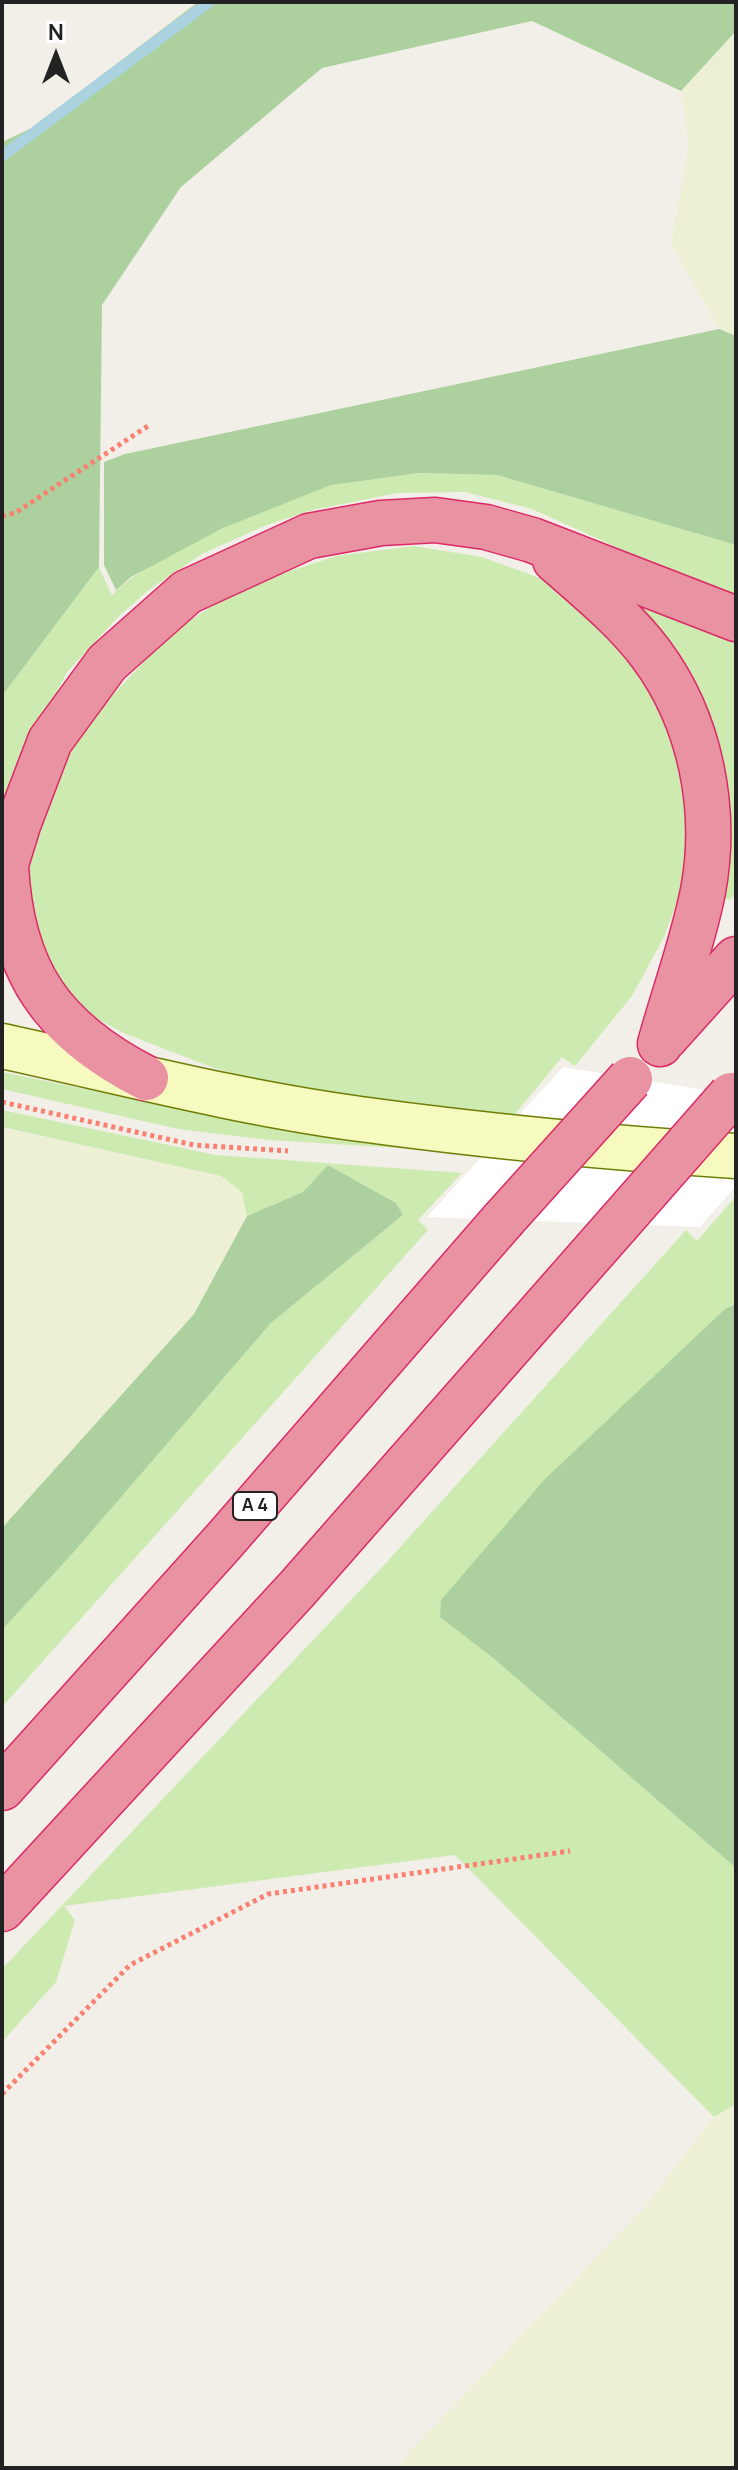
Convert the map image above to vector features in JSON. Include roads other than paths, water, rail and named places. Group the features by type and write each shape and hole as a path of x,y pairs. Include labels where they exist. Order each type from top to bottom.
{"highway":[{"path":"146,1078 105,1055 82,1037 44,997 13,931 4,871 50,741 107,663 187,592 309,536 381,523 435,520 486,527 532,540 736,619"},
{"path":"532,540 591,591 650,652 676,692 706,779 709,839 702,892 660,1044"},
{"name":"A 4","path":"2,1788 736,959"},
{"path":"2,1909 297,1589 733,1092"}],"main road":[{"path":"2,1046 146,1078 358,1119 622,1149 736,1156"}],"waterway":[{"path":"2,156 209,2"}]}
